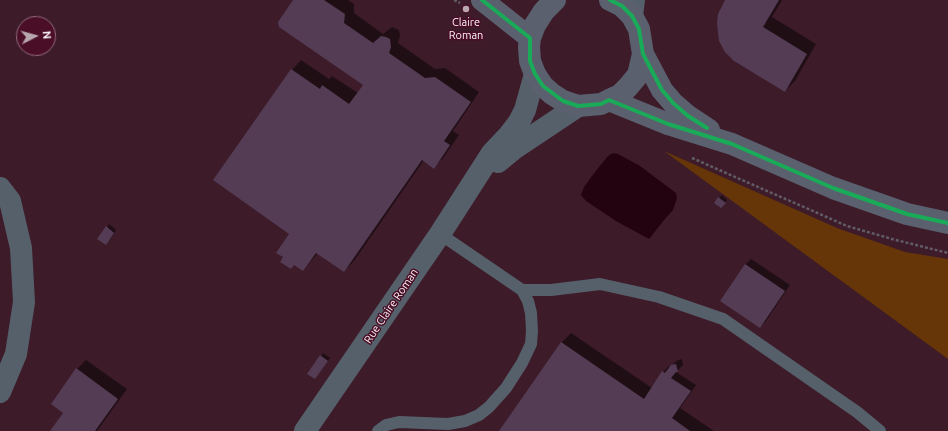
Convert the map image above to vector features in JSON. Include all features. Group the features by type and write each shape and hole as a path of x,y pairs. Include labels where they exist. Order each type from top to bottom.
{"street":[{"path":"482,0 530,38"},
{"path":"555,0 539,18 535,25 530,38 530,61 535,74 543,86 563,101 578,106 601,104 620,95 638,75 643,54"},
{"path":"610,0 622,6 633,8 639,29 643,54 662,90 673,103 688,116 732,144"},
{"name":"Rue Claire Roman","path":"305,431 440,234 492,153 519,122 525,110 535,74"},
{"path":"610,100 668,124 732,144 832,188 907,214 948,223"},
{"name":"Rue Claire Roman","path":"475,180 516,148 578,106"},
{"path":"0,188 10,201 21,248 24,302 16,354 0,392"}],"lane":[{"path":"378,431 386,425 399,422 448,424 465,421 479,415 489,407 506,388 522,364 531,344 531,313 528,301 522,290 440,234"},
{"path":"522,290 551,290 600,284 659,297 723,319 857,412 880,431"}],"path":[{"path":"691,157 847,226 948,253"}],"shaded area":[{"path":"664,151 837,228 905,252 948,259 948,359"},
{"path":"613,153 618,154 640,166 676,193 677,198 673,210 649,239 616,221 586,201 581,195 584,187 595,172 608,156"}],"building":[{"path":"293,0 324,0 345,14 344,23 373,43 381,36 390,39 391,47 389,53 425,78 435,77 471,102 444,141 450,145 434,169 422,160 344,272 316,253 303,271 294,265 291,269 280,262 283,257 276,253 289,234 213,180 291,69 320,89 322,85 349,104 363,85 279,27 278,22"},
{"path":"725,0 779,0 763,27 807,54 785,92 734,61 725,52 719,41 717,24 718,14"},
{"path":"718,197 726,203 721,208 714,203"},
{"path":"106,226 114,233 106,245 97,239"},
{"path":"745,264 785,291 760,328 720,301"},
{"path":"561,342 644,399 662,371 665,373 671,365 676,364 678,372 676,372 671,378 691,391 672,418 690,431 499,431"},
{"path":"320,355 328,361 315,379 307,374"},
{"path":"76,368 118,399 95,431 50,431 63,413 51,404"}],"transit line":[{"path":"482,0 530,38 530,61 535,74 543,86 563,101 578,106 601,104 609,100 668,124 732,144 833,188 907,214 948,223"},
{"path":"610,0 622,6 632,16 639,29 643,54 662,90 673,103 688,116 707,128"}],"place":[{"name":"Claire Roman","path":"466,9"}]}
